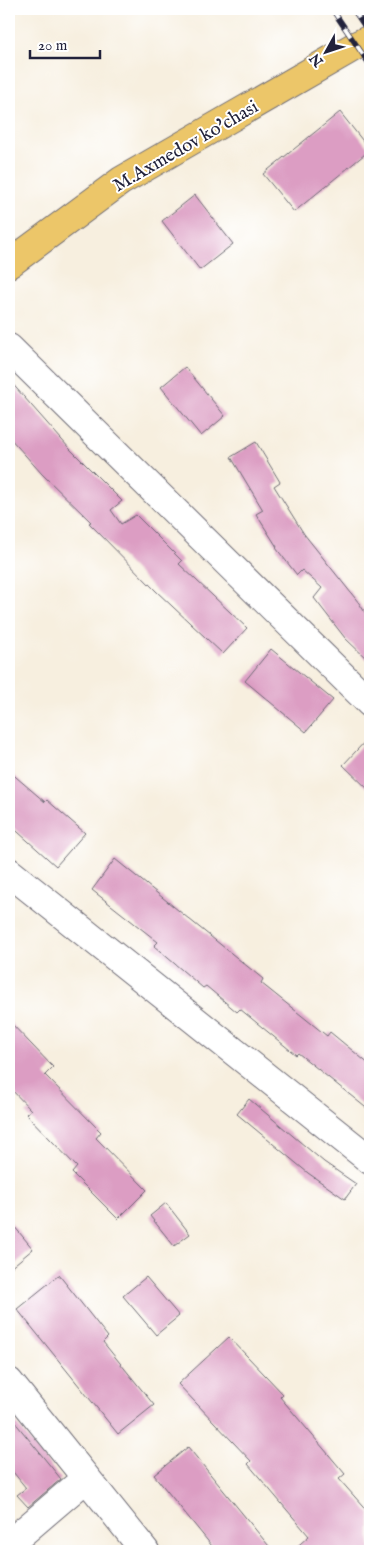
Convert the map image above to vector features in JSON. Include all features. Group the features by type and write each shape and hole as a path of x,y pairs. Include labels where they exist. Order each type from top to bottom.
{"main road":[{"name":"M.Axmedov ko'chasi","path":"9,264 121,181 370,39"}],"street":[{"path":"9,348 370,703"},
{"path":"9,872 370,1160"},
{"path":"9,1382 144,1551"},
{"path":"9,1544 85,1478"}],"building":[{"path":"340,112 370,150 294,212 263,174"},
{"path":"195,195 233,244 200,270 162,221"},
{"path":"185,367 225,416 201,436 161,387"},
{"path":"9,380 69,448 122,501 111,510 121,524 136,515 182,561 179,564 247,628 223,654 156,591 89,523 91,522 42,474 9,437"},
{"path":"256,442 280,482 274,486 304,534 359,603 366,614 365,616 370,621 370,662 345,638 314,598 322,588 302,570 297,575 276,548 256,514 263,510 231,457"},
{"path":"271,649 333,700 306,732 245,681"},
{"path":"370,736 370,791 343,765"},
{"path":"9,771 45,802 47,800 85,833 56,866 9,824"},
{"path":"115,859 263,979 261,983 327,1036 330,1032 370,1065 370,1111 298,1053 296,1055 240,1009 237,1012 206,986 203,988 154,946 158,942 92,890"},
{"path":"9,1021 53,1067 45,1075 101,1132 96,1138 147,1190 118,1219 72,1173 77,1167 26,1114 31,1110 9,1087"},
{"path":"249,1099 324,1162 356,1184 345,1199 308,1173 237,1114"},
{"path":"166,1203 190,1234 174,1246 150,1216"},
{"path":"9,1220 33,1249 9,1269"},
{"path":"59,1275 108,1337 103,1342 154,1405 118,1434 17,1309"},
{"path":"146,1277 179,1316 156,1335 123,1296"},
{"path":"229,1337 283,1394 280,1397 345,1474 339,1479 370,1514 370,1551 292,1551 309,1536 248,1464 251,1461 178,1384"},
{"path":"9,1415 61,1479 28,1507 17,1495 26,1488 9,1467"},
{"path":"188,1447 273,1551 216,1551 154,1475"}],"railway":[{"path":"332,9 370,65"},
{"path":"353,9 370,34"}]}
